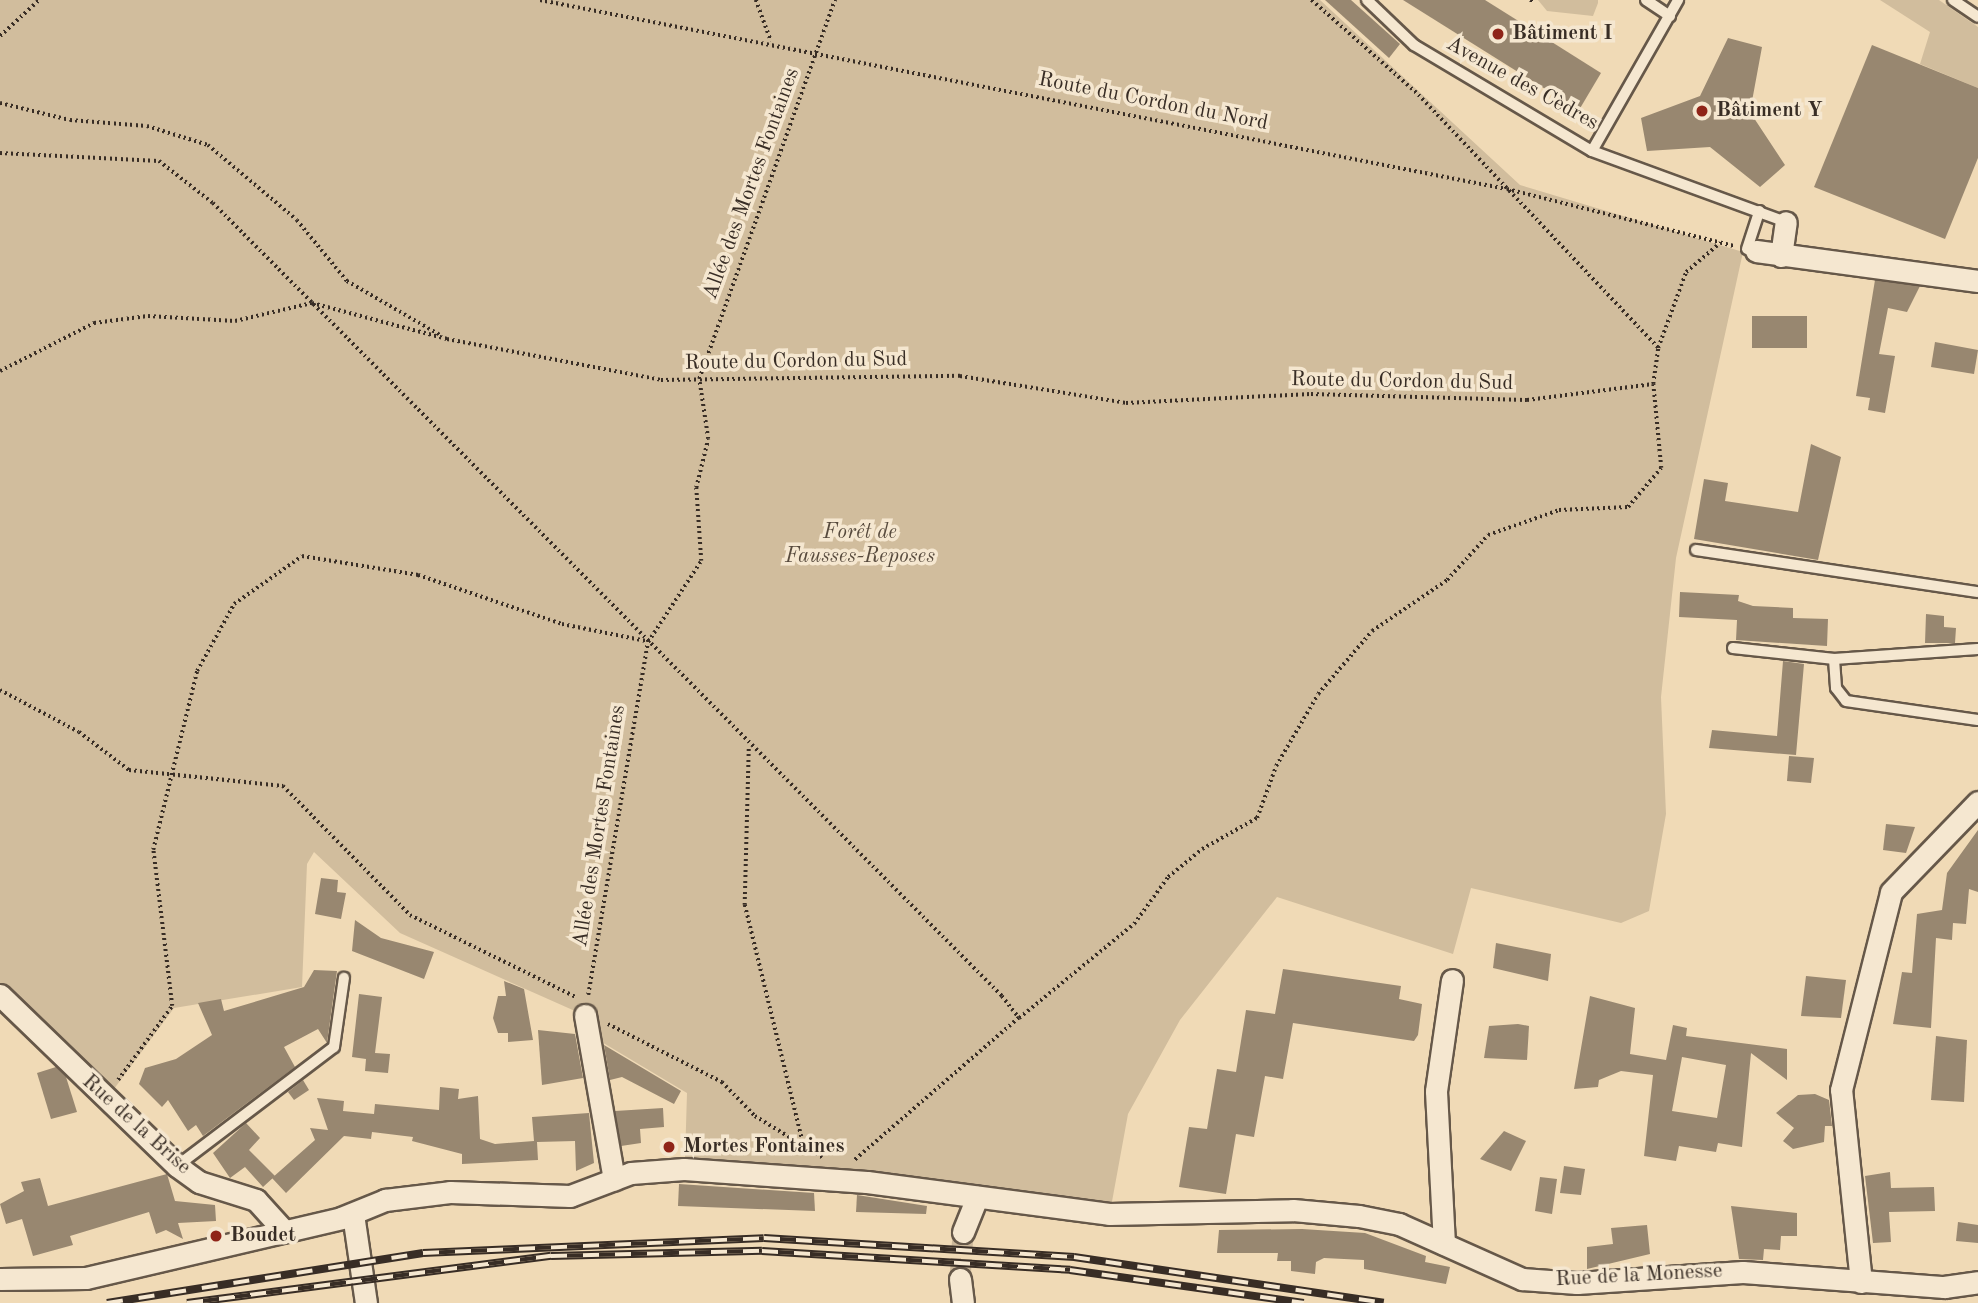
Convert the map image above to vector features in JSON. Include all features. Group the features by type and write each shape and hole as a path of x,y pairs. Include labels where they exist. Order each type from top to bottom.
{"street":[{"path":"1781,256 1786,222"},
{"path":"1752,250 1978,281"},
{"path":"1861,1282 1841,1090 1891,892 1978,802"},
{"path":"1444,1244 1436,1091 1452,980"},
{"name":"Rue de la Brise","path":"0,995 177,1166 199,1182 256,1200 284,1231"},
{"path":"591,1013 614,1179"},
{"name":"Rue de la Monesse","path":"0,1279 86,1278 353,1214 385,1200 450,1192 570,1196 614,1179 684,1169 867,1182 1109,1214 1293,1210 1359,1216 1399,1224 1522,1279 1577,1283 1743,1272 1861,1282 1978,1282"},
{"path":"963,1232 977,1197"},
{"path":"353,1214 366,1303"},
{"path":"960,1279 962,1303"}],"lane":[{"name":"Avenue des Cèdres","path":"1367,0 1414,45 1592,150 1678,0"},
{"path":"1646,0 1670,16"},
{"path":"1953,0 1978,17"},
{"path":"1592,150 1786,222"},
{"path":"1752,250 1759,211"},
{"path":"1696,550 1978,592"},
{"path":"1733,648 1834,659 1978,649"},
{"path":"1834,659 1836,688 1846,701 1978,720"},
{"path":"177,1166 334,1047 344,978"}],"path":[{"path":"0,36 39,0"},
{"name":"Route du Cordon du Nord","path":"540,0 771,41 1507,189 1752,250"},
{"path":"756,0 771,41"},
{"name":"Allée des Mortes Fontaines","path":"699,379 835,0"},
{"path":"1311,0 1416,93 1658,348"},
{"path":"0,103 70,120 147,126 208,145 297,220 347,281 447,339"},
{"path":"0,153 159,161 213,204 1019,1018"},
{"path":"867,1182 852,1169 855,1158 1019,1018 1135,924 1168,877 1202,849 1257,818 1276,766 1318,694 1372,631 1447,580 1488,535 1559,510 1628,507 1652,486 1664,446 1653,384 1658,348 1686,272 1720,243"},
{"path":"0,371 94,323 148,316 235,320 312,303"},
{"name":"Route du Cordon du Sud","path":"312,303 447,339 661,380 960,376 1126,403 1311,394 1527,400 1653,384"},
{"path":"648,642 701,561 696,488 708,439 699,379"},
{"path":"104,1098 172,1006 153,850 170,771 197,671 234,604 302,556 418,575 562,624 648,642"},
{"name":"Allée des Mortes Fontaines","path":"591,1013 648,642"},
{"path":"0,690 79,732 130,770 170,771 283,786 410,915 722,1082 755,1116 804,1149 829,1160"},
{"path":"749,748 745,905 804,1149"},
{"path":"842,1159 855,1158"}],"green space":[{"name":"Forêt de Fausses-Reposes","path":"0,0 1320,0 1520,185 1743,252 1676,558 1661,697 1666,814 1649,911 1621,923 1471,888 1453,954 1277,897 1180,1020 1128,1114 1111,1207 685,1159 687,1093 590,1035 584,1015 400,933 314,852 307,864 302,987 174,1008 111,1093 0,988"},
{"path":"1538,0 1598,0 1598,3 1593,16 1547,11"},
{"path":"1880,0 1939,0 1978,27 1978,88 1920,64 1930,32"}],"building":[{"path":"1325,0 1351,0 1400,44 1389,58"},
{"name":"Bâtiment I","path":"1403,0 1485,0 1601,73 1579,110"},
{"name":"Bâtiment Y","path":"1728,38 1762,47 1750,112 1785,165 1760,187 1710,147 1647,151 1641,118 1700,96"},
{"path":"1872,45 1978,88 1978,158 1945,239 1814,187"},
{"path":"1875,280 1920,286 1907,312 1888,308 1879,354 1895,356 1885,413 1868,410 1870,398 1856,396"},
{"path":"1752,316 1807,316 1807,348 1752,348"},
{"path":"1935,342 1978,350 1974,374 1931,367"},
{"path":"1811,444 1841,457 1818,560 1694,539 1704,479 1728,483 1725,501 1798,512"},
{"path":"1680,592 1739,595 1738,601 1753,606 1793,608 1793,618 1828,619 1827,646 1736,640 1737,620 1679,617"},
{"path":"1926,614 1944,616 1944,627 1956,628 1955,643 1925,643"},
{"path":"1783,661 1804,664 1796,755 1709,748 1712,730 1777,736"},
{"path":"1789,756 1814,758 1811,783 1787,781"},
{"path":"1886,824 1915,827 1906,853 1883,850"},
{"path":"1978,830 1978,892 1969,889 1966,924 1953,923 1952,940 1936,938 1931,1028 1893,1024 1902,972 1912,973 1917,914 1942,910 1947,873"},
{"path":"321,878 338,880 337,892 346,893 341,919 315,914"},
{"path":"355,920 381,938 434,952 424,979 352,951"},
{"path":"1496,943 1551,954 1548,981 1493,968"},
{"path":"1283,969 1401,986 1399,999 1422,1004 1418,1035 1414,1041 1293,1023 1283,1079 1265,1076 1254,1137 1236,1134 1226,1194 1179,1187 1189,1127 1207,1129 1217,1069 1236,1072 1246,1010 1275,1014"},
{"path":"314,970 337,971 327,1043 318,1029 284,1047 295,1067 203,1136 196,1125 188,1131 168,1100 162,1107 139,1084 145,1068 176,1059 212,1035 198,1003 221,999 224,1011 304,987"},
{"path":"1806,976 1846,980 1841,1018 1801,1016"},
{"path":"504,981 524,989 533,1040 508,1042 508,1033 498,1033 493,1018 498,996 506,996"},
{"path":"359,994 382,997 375,1053 390,1054 388,1073 365,1071 366,1059 352,1057"},
{"path":"1590,996 1635,1008 1630,1054 1666,1060 1673,1025 1687,1028 1686,1036 1787,1049 1787,1080 1751,1053 1742,1147 1718,1143 1716,1152 1679,1146 1676,1161 1644,1156 1653,1075 1621,1071 1599,1080 1598,1087 1574,1089","holes":["1682,1057 1726,1065 1717,1118 1672,1111"]},
{"path":"1489,1026 1529,1026 1527,1060 1484,1058"},
{"path":"538,1030 575,1034 583,1078 542,1085"},
{"path":"1936,1036 1967,1040 1964,1102 1931,1100"},
{"path":"604,1045 681,1091 674,1104 622,1077 610,1080"},
{"path":"56,1067 66,1077 77,1112 51,1119 37,1073"},
{"path":"303,1080 309,1090 294,1100 288,1092"},
{"path":"440,1087 459,1089 458,1099 478,1096 480,1139 495,1144 534,1141 532,1117 589,1113 594,1163 576,1171 575,1141 537,1142 538,1160 462,1164 462,1154 412,1141 413,1137 372,1132 371,1139 344,1136 286,1193 272,1178 315,1140 310,1128 328,1130 317,1098 344,1101 343,1111 374,1114 375,1104 439,1110"},
{"path":"1815,1094 1829,1100 1832,1126 1825,1126 1824,1142 1793,1149 1783,1141 1794,1128 1776,1113 1798,1095"},
{"path":"663,1108 664,1127 640,1129 641,1143 621,1146 615,1111"},
{"path":"246,1123 260,1138 249,1150 275,1176 263,1187 245,1167 230,1178 213,1153"},
{"path":"1504,1131 1526,1141 1511,1171 1480,1159"},
{"path":"1564,1166 1585,1169 1581,1195 1560,1193"},
{"path":"1890,1172 1891,1188 1934,1187 1935,1211 1889,1212 1891,1242 1873,1243 1865,1176"},
{"path":"167,1174 175,1201 215,1205 216,1221 178,1223 183,1239 166,1230 156,1234 149,1212 70,1236 73,1245 33,1256 22,1219 6,1224 0,1204 24,1191 21,1182 40,1178 48,1206"},
{"path":"1540,1177 1557,1179 1552,1214 1535,1211"},
{"path":"679,1184 814,1193 815,1211 678,1206"},
{"path":"857,1195 927,1206 926,1214 856,1212"},
{"path":"1731,1206 1797,1213 1797,1236 1781,1236 1780,1250 1764,1249 1763,1260 1739,1259"},
{"path":"1958,1222 1978,1225 1978,1243 1956,1241"},
{"path":"1647,1225 1650,1254 1587,1269 1587,1247 1613,1244 1611,1228"},
{"path":"1302,1229 1365,1233 1426,1256 1425,1262 1450,1267 1446,1284 1364,1269 1364,1260 1324,1258 1316,1262 1315,1274 1291,1271 1291,1261 1277,1261 1278,1253 1217,1253 1219,1230"}],"tunnel":[{"path":"960,1279 963,1232"}],"railway":[{"path":"107,1303 423,1253 764,1238 1074,1257 1384,1303"},
{"path":"187,1303 551,1256 762,1251 1070,1270 1304,1303"}],"place":[{"name":"Bâtiment I","path":"1498,34"},
{"name":"Bâtiment Y","path":"1702,111"},
{"name":"Mortes Fontaines","path":"669,1147"},
{"name":"Boudet","path":"216,1236"}]}
